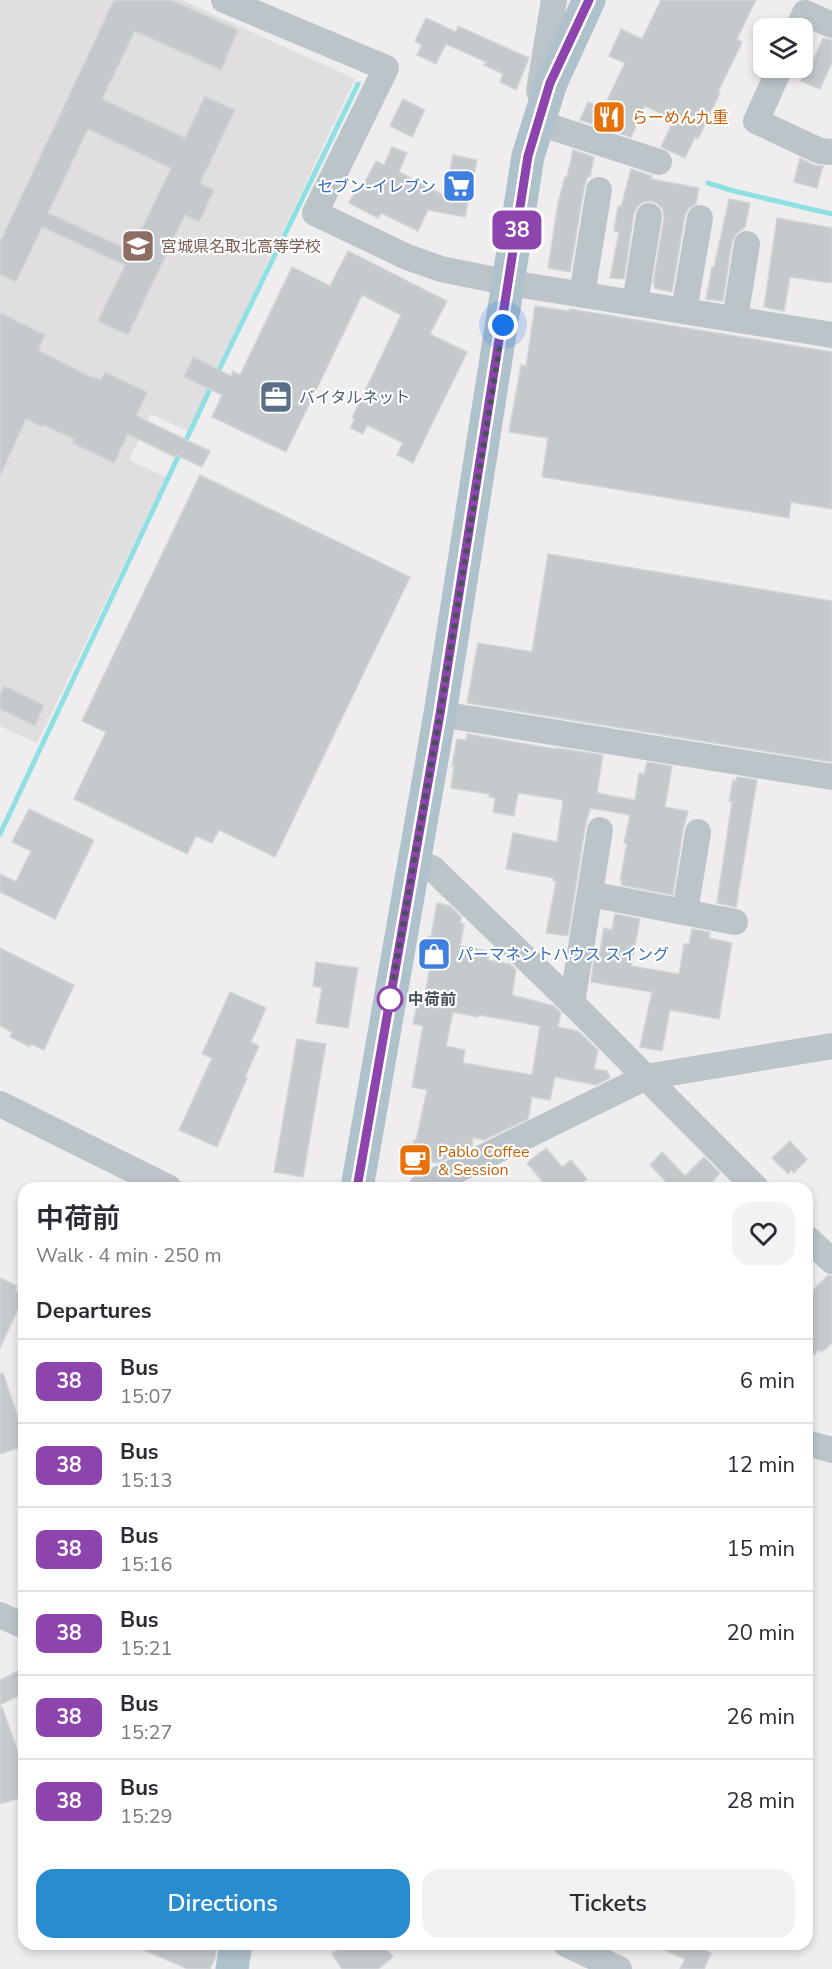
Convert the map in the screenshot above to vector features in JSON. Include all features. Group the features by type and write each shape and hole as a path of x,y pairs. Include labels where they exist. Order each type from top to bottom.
{"main road":[{"path":"358,1182 440,714 510,282 528,156 550,83 584,2"},
{"path":"232,1969 235,1950"}],"street":[{"path":"224,0 386,68 315,213 407,257 441,268 510,282 832,335"},
{"path":"528,156 554,0"},
{"path":"803,18 805,13 832,25"},
{"path":"776,78 756,122 820,151 832,152"},
{"path":"539,123 659,162"},
{"path":"582,294 599,190"},
{"path":"635,303 649,216"},
{"path":"684,311 700,218"},
{"path":"735,319 747,244"},
{"path":"440,714 832,777"},
{"path":"572,1003 600,830"},
{"path":"685,912 698,832"},
{"path":"414,862 432,868 572,1003 750,1182"},
{"path":"590,894 735,922"},
{"path":"433,1182 646,1077 832,1046"},
{"path":"0,1104 157,1182"},
{"path":"813,1244 832,1262"},
{"path":"813,1445 832,1450"},
{"path":"0,1615 18,1623"},
{"path":"579,1950 619,1969"}],"shaded area":[{"name":"宮城県名取北高等学校","path":"0,0 182,0 355,79 188,431 151,414 129,460 166,477 37,743 0,726"}],"building":[{"path":"114,0 171,0 238,30 221,70 135,31 102,99 185,138 205,96 235,110 200,183 214,190 199,222 185,215 128,335 98,321 125,265 42,227 16,282 0,274 0,242","holes":["88,129 171,168 131,251 48,213"]},
{"path":"661,0 756,0 737,39 742,42 718,92 720,93 698,139 695,137 685,158 661,147 674,119 645,106 631,137 580,120 588,102 603,109 625,63 609,56 621,29 642,39"},
{"path":"426,18 456,32 458,26 529,58 516,90 500,82 503,74 484,65 486,62 446,44 436,64 417,55 422,45 415,41"},
{"path":"823,38 832,40 832,62 820,89 801,81 802,78 813,78 813,60"},
{"path":"403,99 425,110 412,137 390,126"},
{"path":"392,147 407,153 399,172 445,196 453,155 477,160 465,217 428,210 418,231 381,213 378,218 349,203 357,187 361,189 376,161 384,165"},
{"path":"573,150 594,157 590,177 588,176 584,188 570,272 548,268 558,203"},
{"path":"800,158 814,165 823,166 817,188 794,182"},
{"path":"631,169 652,176 651,179 699,188 696,204 689,208 685,215 672,292 654,288 664,218 663,210 652,201 643,202 634,213 624,279 610,278 619,232 614,231 618,206 621,207"},
{"path":"729,199 750,203 745,227 736,234 732,242 723,301 706,299 712,267 714,267"},
{"path":"777,218 832,228 832,283 790,277 784,311 764,307"},
{"path":"348,251 447,301 430,334 467,352 413,463 397,455 403,443 367,425 363,434 350,428 355,419 352,418 401,315 362,295 286,452 212,417 222,395 184,377 193,357 231,376 233,371 240,375 292,267 330,286"},
{"path":"535,306 569,311 570,309 832,352 832,509 791,502 789,518 542,477 548,438 509,432 521,365 526,366"},
{"path":"0,313 45,335 38,350 93,378 101,380 105,372 147,392 136,416 210,451 202,467 177,455 175,457 128,434 114,463 72,443 74,439 26,419 0,476"},
{"path":"200,475 410,577 275,857 219,830 212,843 196,836 187,854 74,799 106,732 82,721"},
{"path":"548,554 832,601 832,762 467,703 478,643 532,652"},
{"path":"4,686 44,705 35,726 0,709 0,695"},
{"path":"467,734 603,755 597,793 635,800 639,773 644,774 647,762 672,766 665,807 688,811 673,895 621,885 627,844 624,843 630,815 590,808 568,936 546,933 556,882 553,878 506,869 513,833 557,842 563,800 518,793 514,816 493,812 495,798 489,797 490,794 451,788 457,739 466,740"},
{"path":"737,777 757,780 736,907 717,903 732,802 729,801 733,780 736,781"},
{"path":"29,809 94,840 55,919 0,892 0,874 16,882 31,851 12,842"},
{"path":"437,903 450,906 461,917 460,923 464,924 460,946 489,951 488,960 510,964 516,970 512,995 554,1006 561,1013 558,1027 578,1031 598,1050 594,1069 607,1071 610,1078 596,1085 555,1077 550,1100 532,1097 528,1119 484,1140 473,1138 472,1146 438,1163 430,1162 429,1167 415,1174 400,1171 405,1143 413,1144 416,1140 427,1090 412,1087 423,1026 413,1024 417,1004 423,1005 430,967 422,965 428,936 431,937","holes":["453,1012 478,1017 479,1015 540,1026 532,1075 463,1063 465,1050 446,1046"]},
{"path":"615,914 640,919 631,966 679,974 684,944 689,944 692,929 710,932 709,938 732,943 719,1019 670,1010 662,1051 640,1047 652,992 591,982 594,960 598,961 604,928 612,930"},
{"path":"0,948 74,985 44,1050 31,1044 30,1047 10,1037 12,1032 0,1026"},
{"path":"316,962 358,968 348,1028 316,1023 322,988 313,986"},
{"path":"230,992 266,1008 251,1042 259,1046 217,1147 179,1130 212,1058 202,1054"},
{"path":"297,1039 326,1044 303,1177 274,1172"},
{"path":"790,1141 807,1159 794,1173 791,1170 788,1174 772,1158"},
{"path":"546,1148 562,1167 571,1160 587,1179 583,1182 543,1182 527,1163"},
{"path":"662,1152 685,1176 704,1157 720,1173 712,1182 666,1182 650,1165"},
{"path":"828,1275 832,1276 832,1343 813,1356 813,1290"},
{"path":"0,1278 17,1286 15,1291 18,1293 18,1309 0,1348"},
{"path":"3,1373 18,1418 18,1448 0,1454 0,1374"},
{"path":"18,1671 18,1696 0,1705 0,1680"},
{"path":"0,1707 2,1707 18,1752 18,1799 0,1804"},
{"path":"144,1950 216,1950 210,1969 188,1969"},
{"path":"338,1950 388,1950 393,1957 378,1969 342,1969 332,1954"},
{"path":"665,1950 705,1950 711,1953 704,1969 680,1969 685,1959"}],"waterway":[{"path":"216,376 358,84"},
{"path":"708,183 832,214"},
{"path":"0,834 212,385"}],"bus line":[{"name":"38","path":"358,1182 440,714 510,282 528,156 550,83 589,0"}],"place":[{"name":"らーめん九重","path":"609,117"},
{"name":"セブン-イレブン","path":"459,186"},
{"name":"宮城県名取北高等学校","path":"138,246"},
{"name":"バイタルネット","path":"276,397"},
{"name":"パーマネントハウス スイング","path":"434,954"},
{"name":"中荷前","path":"390,999"},
{"name":"Pablo Coffee & Session","path":"415,1160"}],"route":[{"path":"390,999 389,1004 440,714 503,325"}]}
